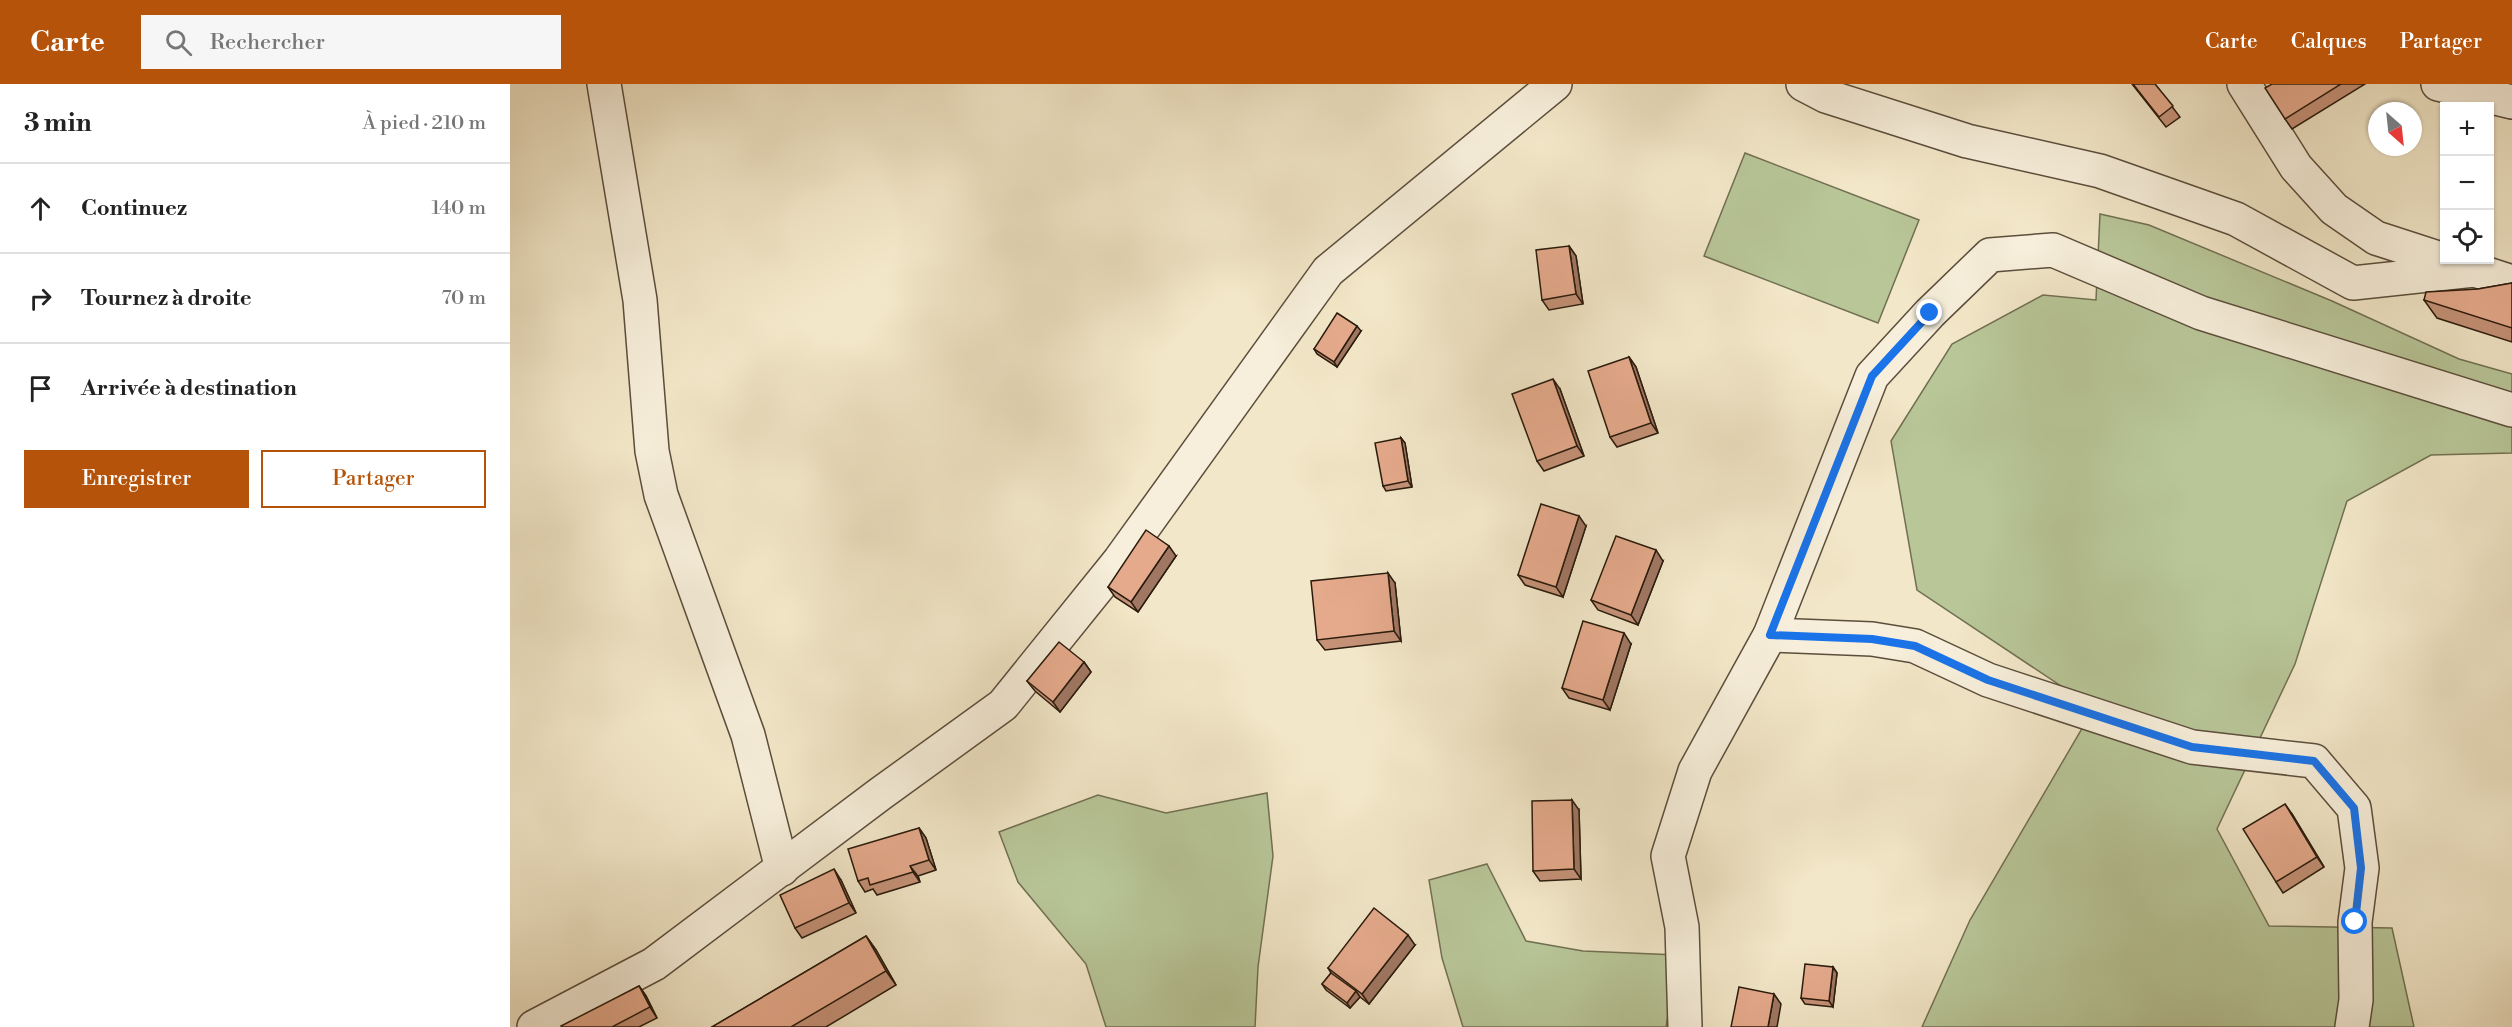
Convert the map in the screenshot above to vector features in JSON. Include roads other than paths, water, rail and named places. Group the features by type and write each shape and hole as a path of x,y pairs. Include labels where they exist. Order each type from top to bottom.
{"street":[{"path":"604,84 640,300 652,451 661,495 748,735 782,869"},
{"path":"534,1027 654,964 1003,705 1120,560 1328,271 1555,84"},
{"path":"1803,84 1826,96 1967,141 2100,171 2236,219 2353,283 2474,270"},
{"path":"2244,84 2296,167 2334,209 2376,238 2512,282"},
{"path":"2438,84 2512,102"},
{"path":"1685,1027 1682,927 1668,856 1695,771 1770,635 1872,376 1930,313 1990,255 2054,250 2201,313 2512,410"},
{"path":"1770,635 1872,639 1915,646 1988,680 2192,747 2314,761 2354,808 2361,868 2355,922 2356,1000 2352,1027"}]}
